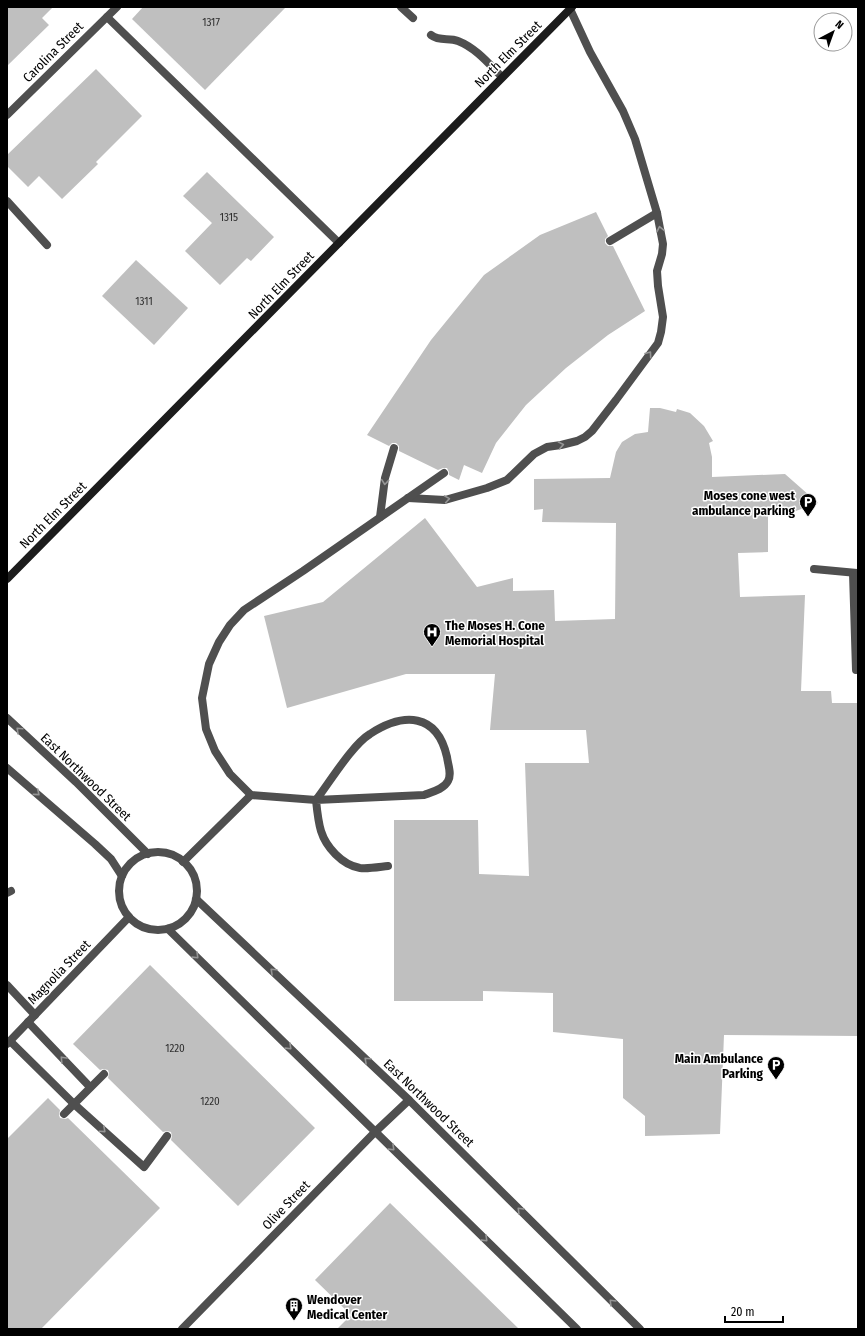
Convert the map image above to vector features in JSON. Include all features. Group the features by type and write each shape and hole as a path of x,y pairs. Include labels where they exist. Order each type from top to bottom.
{"main road":[{"name":"North Elm Street","path":"7,579 571,8"}],"street":[{"name":"Carolina Street","path":"7,115 117,7"},
{"path":"401,7 413,18"},
{"path":"408,498 445,500 487,488 508,480 534,454 547,447 577,441 585,437 592,431 658,343 661,332 662,317 657,271 663,244 657,213 635,139 623,110 590,52 571,8"},
{"path":"107,17 339,242"},
{"path":"431,35 443,40 458,40 472,49 502,77"},
{"path":"7,201 47,245"},
{"path":"610,241 657,213"},
{"path":"380,517 385,478 394,448"},
{"path":"388,866 360,868 344,861 335,853 326,844 321,831 316,800 354,749 369,734 391,723 415,719 431,726 444,744 450,772 448,782 440,789 424,795 316,800 251,794 230,774 215,751 206,729 202,698 209,664 230,625 244,610 444,473"},
{"path":"814,569 855,573 856,670"},
{"name":"East Northwood Street","path":"7,718 76,782 148,854"},
{"path":"7,768 111,859 122,876"},
{"path":"183,862 251,794"},
{"path":"165,853 174,856 183,862 190,870 195,880 197,889 193,909 188,917 179,924 168,929 157,931 147,929 137,924 129,917 120,900 119,891 122,876 127,868 133,862 148,854 165,853"},
{"name":"East Northwood Street","path":"196,899 409,1100 636,1328"},
{"name":"Magnolia Street","path":"8,1043 129,917"},
{"path":"168,929 577,1329"},
{"path":"7,985 35,1015"},
{"path":"28,1022 90,1087"},
{"path":"8,1043 144,1167 167,1136"},
{"path":"64,1114 104,1074"},
{"name":"Olive Street","path":"182,1329 375,1132 409,1100"}],"building":[{"path":"7,7 53,7 42,18 49,25 7,66"},
{"path":"143,7 286,7 205,90 132,19"},
{"path":"96,69 142,116 96,162 98,164 62,199 39,176 28,187 7,166 7,155"},
{"path":"207,172 274,237 251,261 247,258 220,285 185,251 212,223 183,196"},
{"path":"596,212 608,236 605,239 605,243 608,246 613,246 645,311 608,335 566,368 526,405 496,443 482,473 464,465 459,480 449,475 447,468 438,470 399,451 399,446 396,443 392,443 389,446 367,435 431,340 484,275 540,235"},
{"path":"136,260 188,308 154,345 102,296"},
{"path":"650,408 660,408 676,412 677,409 690,413 704,426 713,441 709,443 712,457 712,477 785,474 818,503 793,512 768,511 768,552 738,553 740,597 805,595 801,691 831,691 832,703 858,703 858,1036 724,1035 720,1134 645,1136 645,1116 623,1098 623,1039 553,1032 553,993 483,991 483,1001 394,1001 394,820 478,820 479,874 529,876 525,763 589,763 586,730 490,730 495,674 406,674 287,708 264,616 323,602 425,518 477,587 513,578 513,591 554,590 555,621 615,619 616,523 542,522 543,509 534,510 534,479 610,478 616,452 622,442 635,434 648,432"},
{"path":"150,965 315,1128 238,1206 171,1140 171,1132 163,1132 108,1078 108,1070 100,1070 73,1044"},
{"path":"48,1098 60,1110 60,1118 68,1118 160,1208 41,1329 7,1329 7,1139"},
{"path":"390,1203 519,1329 337,1329 351,1315 315,1280"}],"place":[{"name":"Moses cone west ambulance parking","path":"808,517"},
{"name":"The Moses H. Cone Memorial Hospital","path":"432,647"},
{"name":"Main Ambulance Parking","path":"776,1080"},
{"name":"Wendover Medical Center","path":"294,1321"}]}
